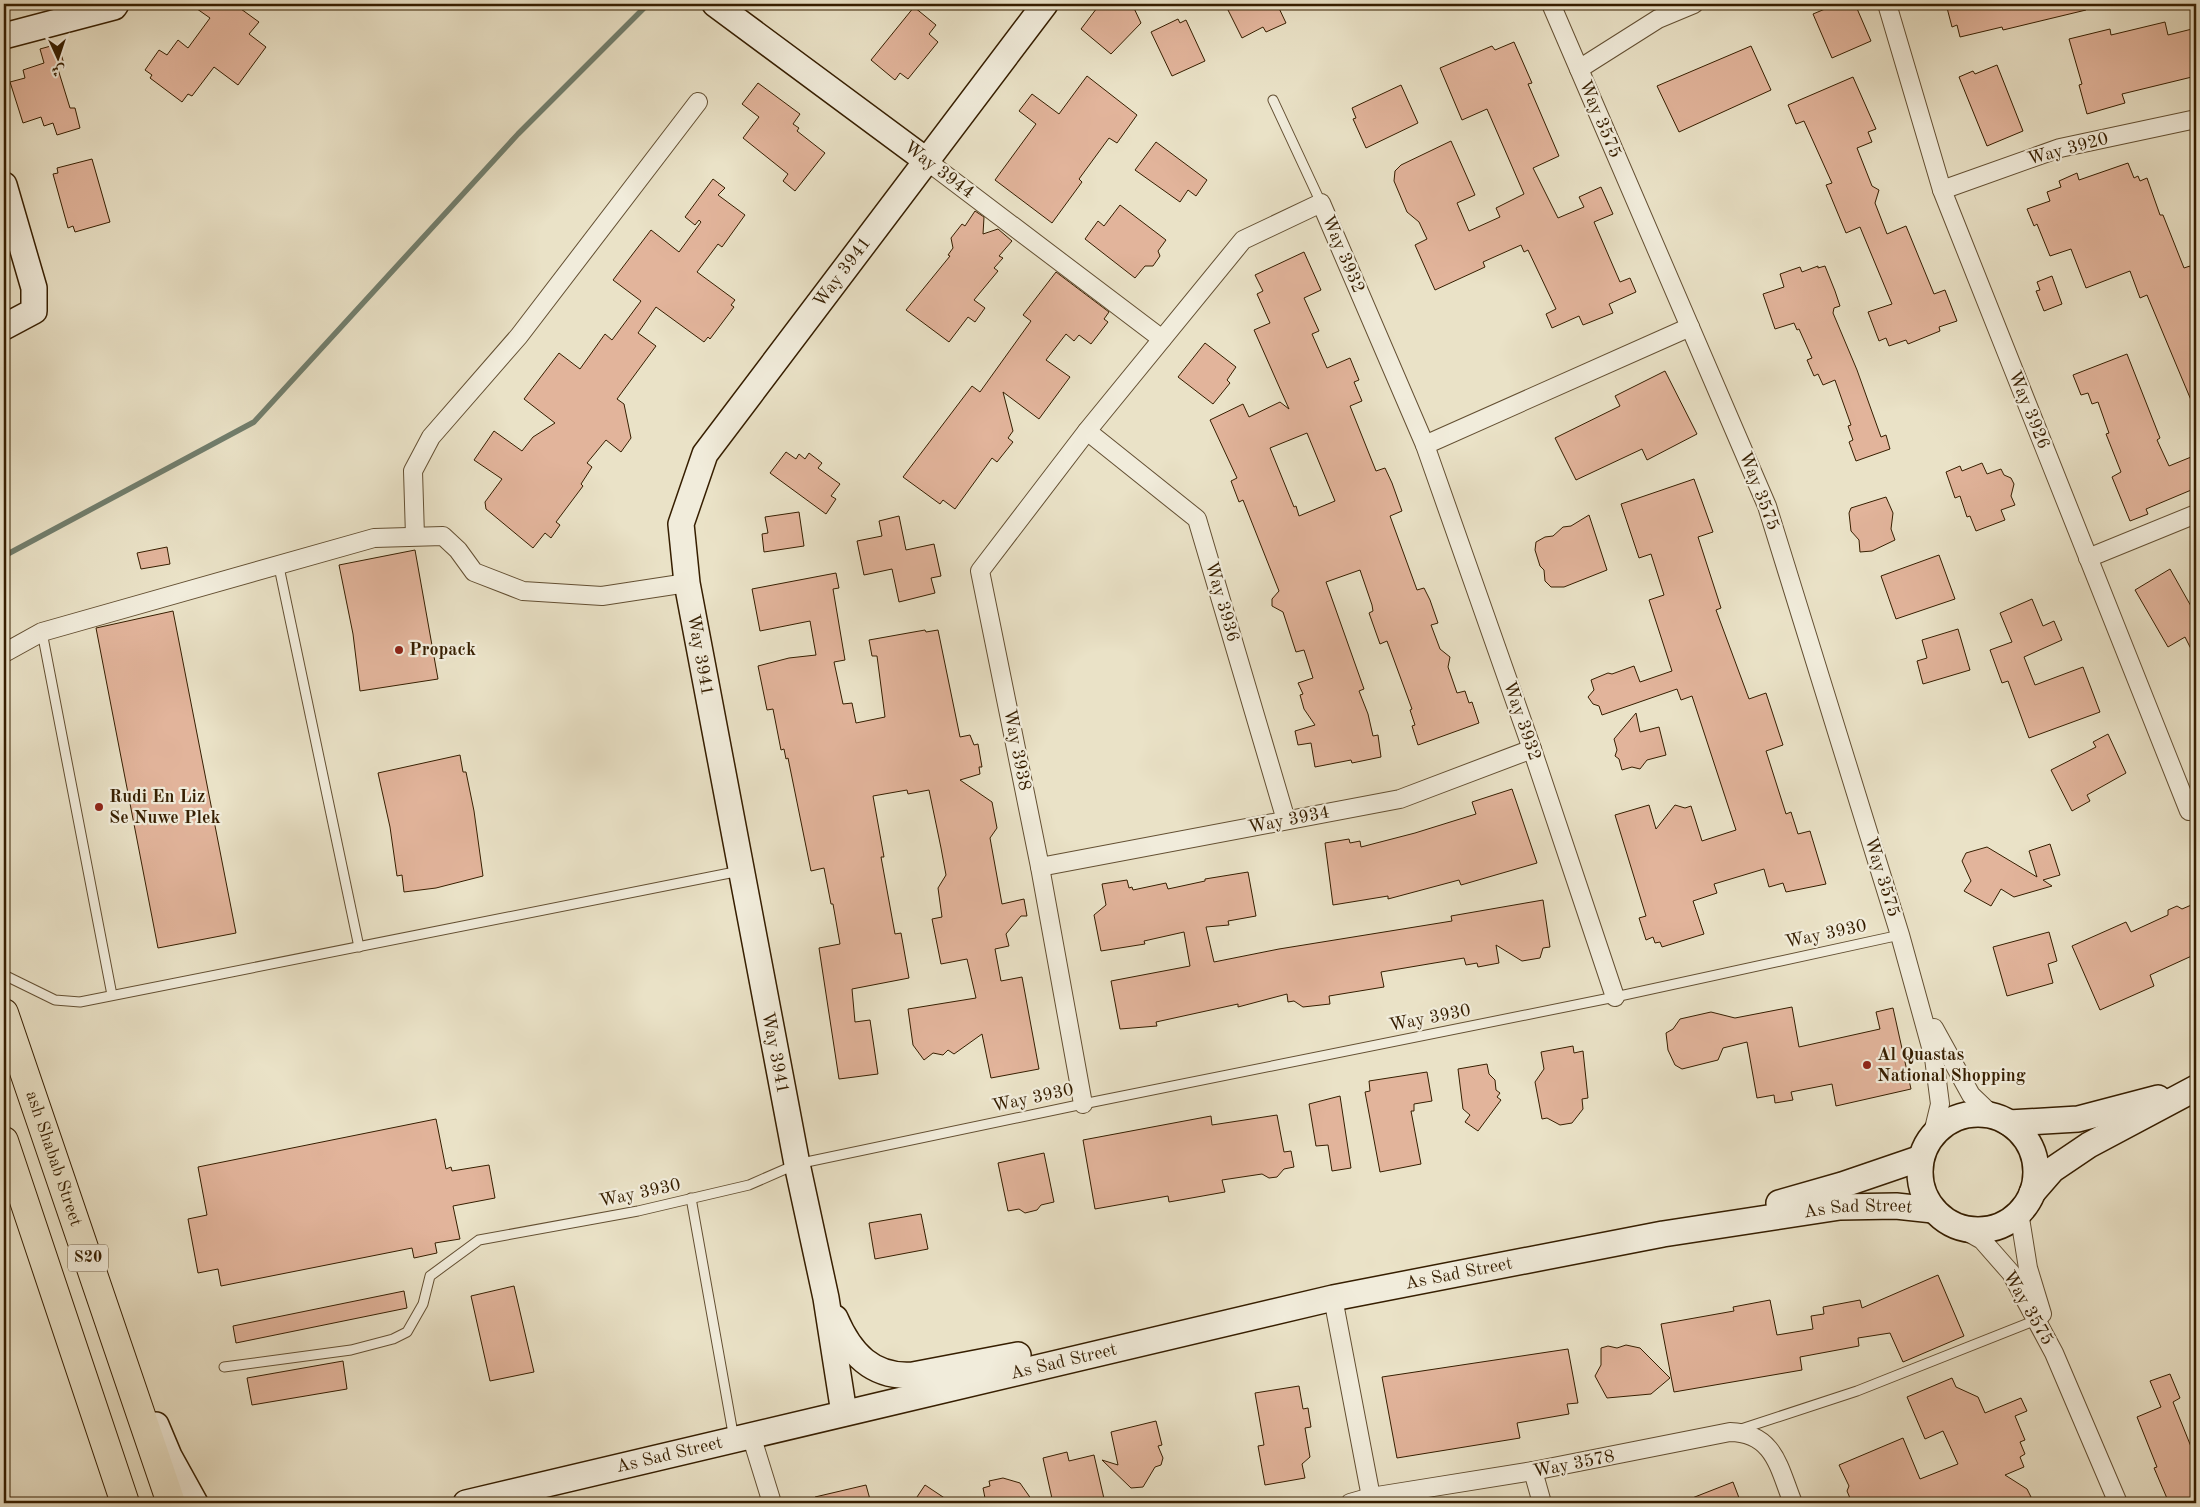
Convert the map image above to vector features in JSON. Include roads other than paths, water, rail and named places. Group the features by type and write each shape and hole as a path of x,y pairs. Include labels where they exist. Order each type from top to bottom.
{"main road":[{"name":"ash Shabab Street","path":"4,1013 171,1503"},
{"name":"S20","path":"4,1141 125,1503"}],"street":[{"path":"4,36 114,7 116,4"},
{"name":"Way 3944","path":"715,4 927,161 1162,339"},
{"name":"Way 3941","path":"844,1413 826,1298 797,1164 740,871 687,583 680,524 705,454 1044,4"},
{"name":"Way 3575","path":"1551,4 1768,506 1900,935 1934,1058 1940,1104 1927,1147"},
{"path":"1579,69 1658,19 1694,4"},
{"name":"Way 3926","path":"1887,4 1942,190 2088,558 2192,809"},
{"path":"415,536 413,471 431,437 519,336 698,102"},
{"name":"Way 3920","path":"1942,190 2060,148 2196,119"},
{"path":"4,185 34,288 34,311 4,327"},
{"name":"Way 3932","path":"1087,430 1243,240 1321,203 1425,445 1532,749 1615,997"},
{"path":"1425,445 1690,327"},
{"name":"Way 3936","path":"1087,430 1197,519 1286,820"},
{"name":"Way 3938","path":"1083,1104 1040,867 980,571 1087,430"},
{"path":"2088,558 2196,514"},
{"path":"4,653 42,632 279,567 374,538 443,536 458,550 474,572 523,591 602,596 687,583"},
{"name":"Way 3934","path":"1040,867 1400,799 1532,749"},
{"name":"Way 3575","path":"1918,996 1971,1095 2001,1120"},
{"path":"2196,1088 2082,1150 2052,1170 2026,1203 2006,1222 1990,1228 1974,1229 1957,1226 1933,1210 1923,1192 1920,1175 1927,1147 1944,1125 1959,1117 1976,1114 2001,1120 2078,1119 2196,1088"},
{"path":"2001,1120 2021,1134 2030,1146 2035,1162 2036,1178 2026,1203"},
{"name":"As Sad Street","path":"1663,1234 1842,1186 1927,1147"},
{"name":"Way 3575","path":"2026,1203 2028,1268 2054,1353"},
{"name":"As Sad Street","path":"466,1503 1073,1358 1334,1298 1663,1234 1840,1207 1896,1206 1933,1210"},
{"name":"Way 3575","path":"1957,1226 1982,1240 2011,1273 2054,1353 2118,1503"},
{"path":"98,1285 169,1456 195,1503"},
{"path":"826,1298 847,1341 860,1357 883,1373 899,1376 913,1375 1014,1355 1044,1354 1073,1358"},
{"path":"1334,1298 1371,1498"},
{"name":"Way 3578","path":"1350,1503 1533,1472 1730,1432 1744,1433 1772,1451 1793,1503"},
{"path":"742,1437 772,1503"},
{"path":"1533,1472 1542,1503"}],"lane":[{"path":"1273,100 1321,203"},
{"path":"279,567 359,947"},
{"path":"42,632 112,995"},
{"path":"4,975 55,1000 80,1002 740,871"},
{"name":"Way 3930","path":"224,1367 351,1350 407,1332 423,1304 430,1276 479,1240 638,1211 749,1185 797,1164 1083,1104 1615,997 1900,935"},
{"path":"691,1198 742,1437"},
{"path":"1730,1432 1857,1390 2036,1320"}],"waterway":[{"path":"4,556 254,422 518,134 648,4"}],"place":[{"name":"Propack","path":"399,650"},
{"name":"Rudi En Liz Se Nuwe Plek","path":"99,807"},
{"name":"Al Quastas National Shopping","path":"1867,1065"}]}
